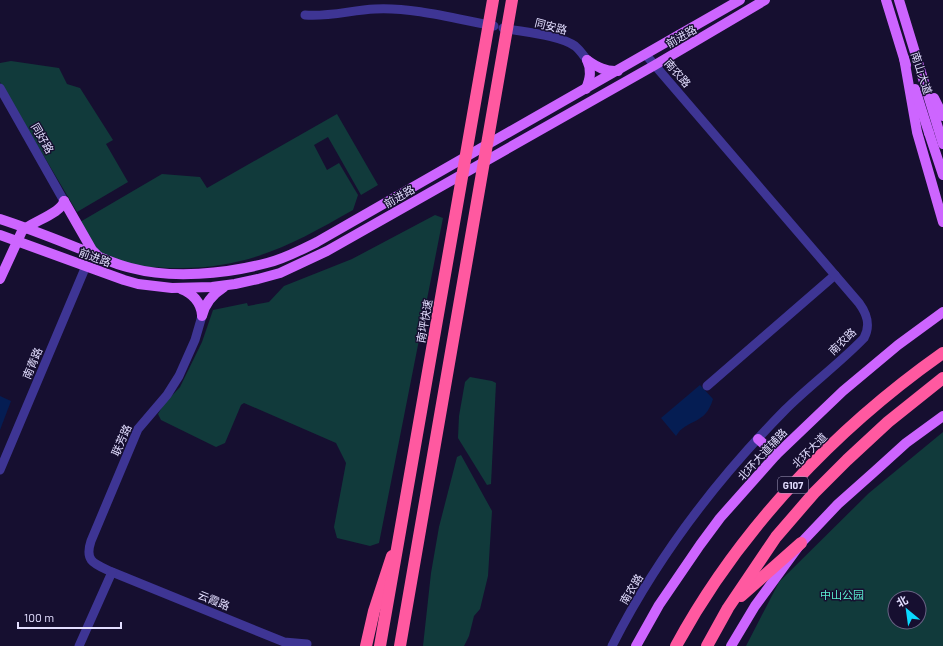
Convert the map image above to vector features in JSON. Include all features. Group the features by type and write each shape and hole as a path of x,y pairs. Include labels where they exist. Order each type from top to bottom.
{"highway":[{"name":"南坪快速","path":"383,645 400,537 493,0"},
{"path":"400,646 512,0"},
{"name":"北环大道","path":"676,646 706,594 732,557 760,521 798,479 867,413 918,371 943,353"},
{"name":"G107","path":"707,646 728,608 776,536 847,460 888,422 943,378"},
{"path":"366,646 383,582 400,537"},
{"path":"728,608 800,543"}],"main road":[{"name":"前进路","path":"0,219 25,227 99,257 132,268 147,271 196,274 244,268 268,263 302,250 740,0"},
{"name":"前进路","path":"0,235 124,280 144,285 181,289 226,286 280,273 312,259 655,65 765,0"},
{"name":"南山大道","path":"886,0 904,58 934,132 943,144"},
{"name":"南山大道","path":"899,0 921,74 943,175"},
{"path":"904,58 917,132 943,222"},
{"path":"587,60 599,68 612,72 618,71"},
{"path":"586,89 590,72 587,60"},
{"path":"921,74 943,116"},
{"path":"0,280 16,240 25,227 63,206 64,201"},
{"path":"64,201 92,250 99,257"},
{"path":"144,285 149,284 151,280 151,275 147,271"},
{"path":"167,288 163,286 160,279 163,275 168,273"},
{"path":"202,316 208,300 213,294 226,286"},
{"path":"181,289 192,294 196,299 200,306 202,316"},
{"name":"北环大道辅路","path":"636,646 660,605 700,545 720,518 776,455 843,391 898,345 939,315 943,308"},
{"path":"731,646 755,606 800,543 838,504 906,443 943,416"},
{"path":"758,439 776,455"}],"street":[{"name":"同安路","path":"305,15 320,16 351,11 396,9 556,38 575,46 587,60"},
{"name":"南农路","path":"612,646 644,589 672,545 714,490 758,439 812,384 858,344 867,333 867,320 863,308 646,54"},
{"name":"同好路","path":"0,88 64,201"},
{"path":"383,645 455,225"},
{"name":"南青路","path":"0,470 86,266"},
{"path":"707,386 835,275"},
{"name":"联芳路","path":"112,572 92,562 89,555 89,547 138,429 167,395 179,376 196,340 202,316"},
{"path":"80,646 112,572"},
{"name":"云霞路","path":"112,572 284,642 307,644"}],"green space":[{"path":"11,61 59,68 67,84 80,88 113,140 106,144 128,182 77,212 0,82 0,63"},
{"path":"337,114 378,185 361,195 328,137 314,145 327,170 339,163 358,195 353,210 292,243 252,258 208,267 170,268 140,266 102,255 92,243 80,222 162,174 200,177 207,188"},
{"path":"435,215 443,218 379,543 370,546 337,538 334,527 346,463 336,443 244,403 241,405 225,443 216,447 161,420 158,414 164,404 180,387 202,342 213,310 247,303 248,306 269,302 284,286 352,259"},
{"path":"470,377 496,383 491,484 487,485 458,438 459,416 465,382"},
{"name":"中山公园","path":"943,432 943,646 746,646 779,582 869,493"},
{"path":"461,455 492,511 488,576 480,609 474,616 469,636 464,646 423,646 431,573 439,527 457,457"}],"water":[{"path":"700,385 713,399 710,408 701,418 680,430 676,436 661,418"},
{"path":"0,396 11,401 0,430"}]}
